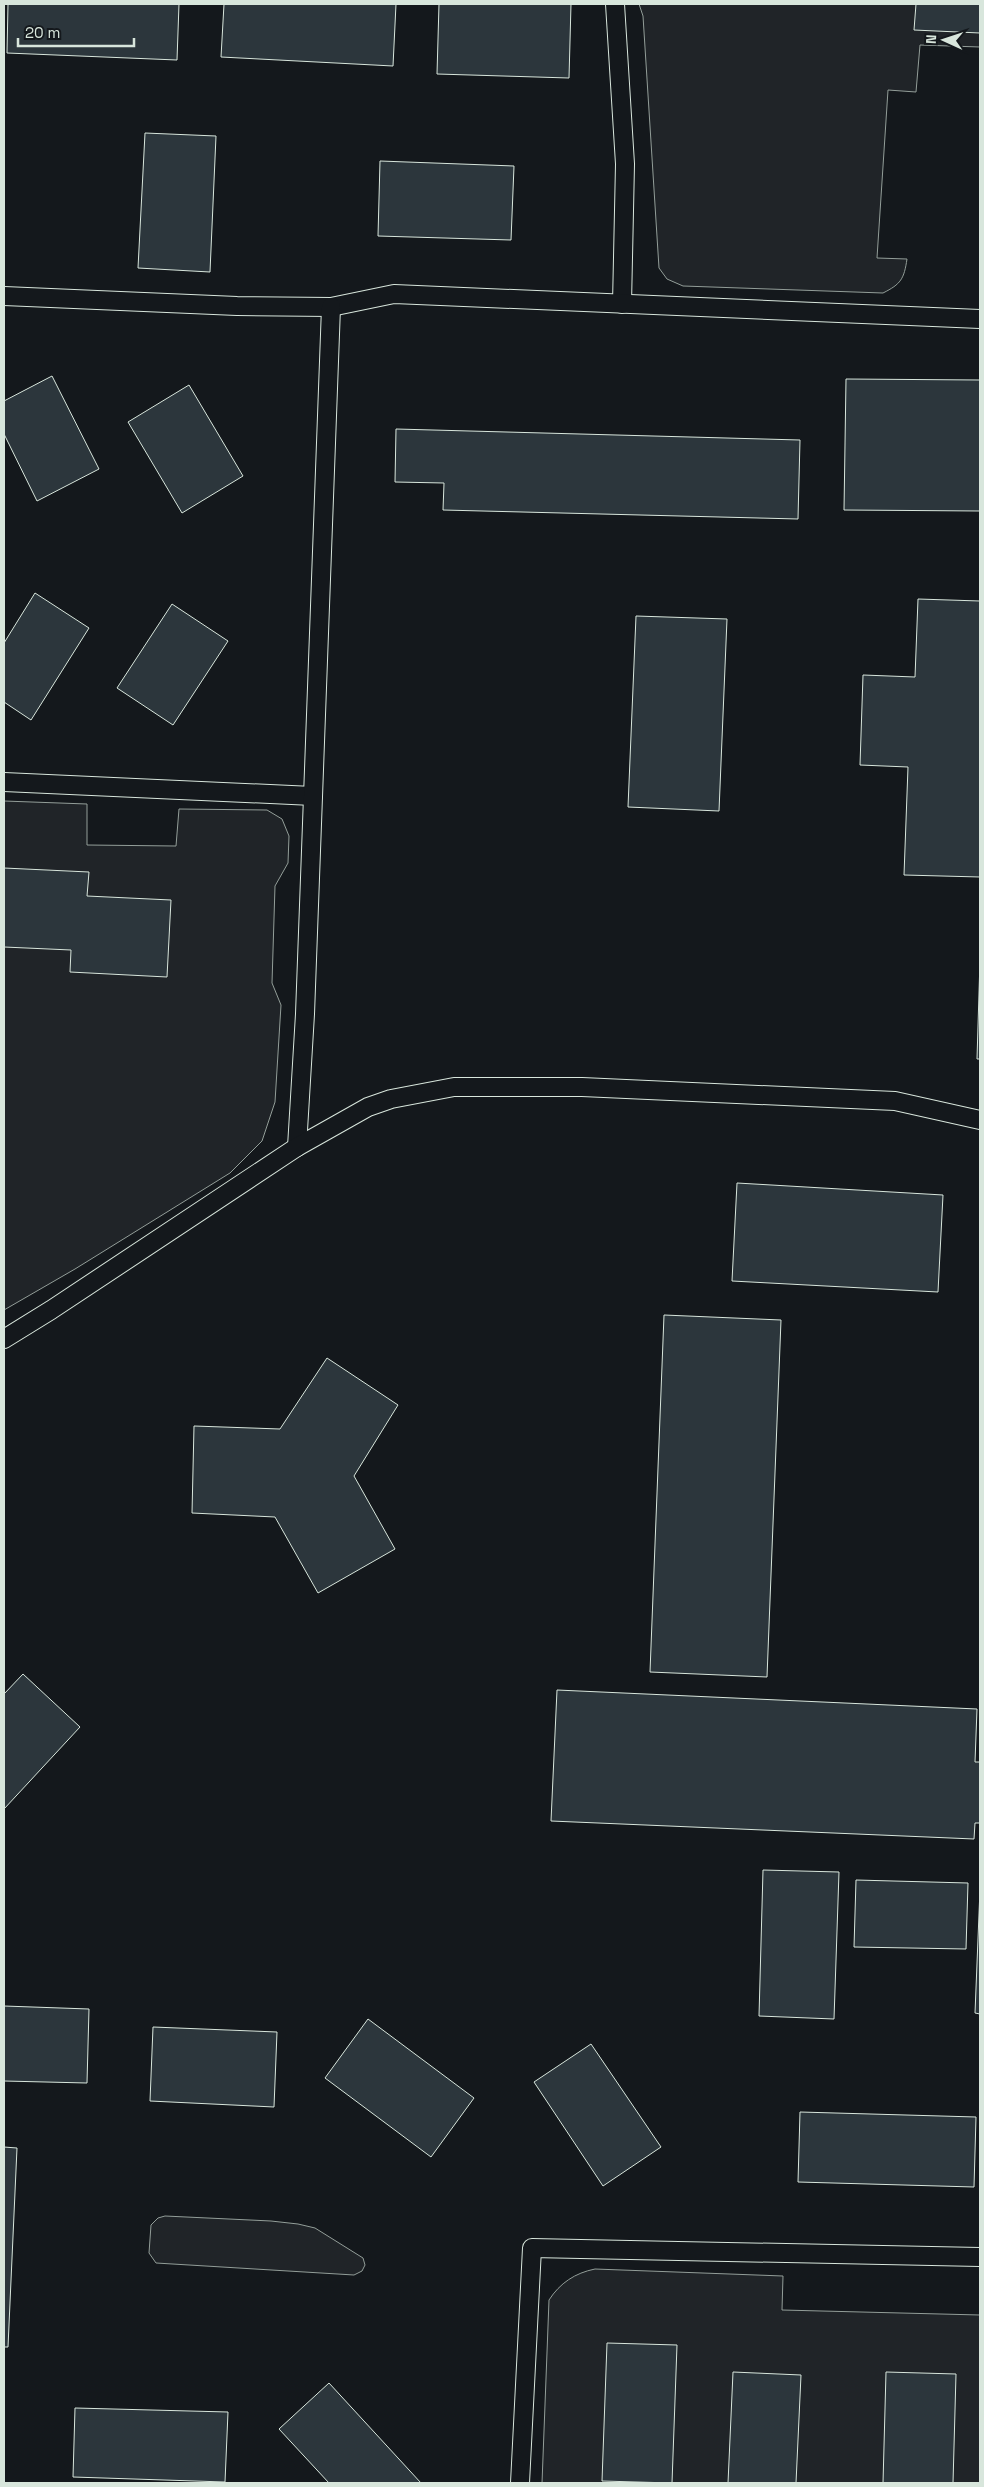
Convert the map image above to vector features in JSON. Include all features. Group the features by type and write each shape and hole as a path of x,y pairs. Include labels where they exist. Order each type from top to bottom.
{"lane":[{"path":"615,4 625,164 622,304"},
{"path":"4,296 237,306 331,307 394,294 980,319"},
{"path":"297,1148 305,1014 314,796 331,307"},
{"path":"4,782 314,796"},
{"path":"4,1339 52,1310 297,1148 368,1107 391,1099 454,1087 582,1087 895,1101 980,1120"},
{"path":"520,2483 532,2248 980,2257"}],"shaded area":[{"path":"639,4 980,4 980,47 920,45 916,92 888,90 877,258 907,259 905,271 898,284 883,293 683,286 667,279 659,268 643,16"},
{"path":"4,801 87,804 87,845 176,846 179,809 267,810 282,819 289,836 288,863 275,886 272,983 281,1005 275,1102 262,1141 230,1173 75,1269 4,1310"},
{"path":"165,2216 271,2221 315,2228 363,2258 365,2265 362,2271 354,2275 156,2263 149,2253 151,2225 158,2218"},
{"path":"595,2269 783,2276 782,2310 980,2315 980,2483 542,2483 549,2300 569,2280 581,2273"}],"building":[{"path":"8,4 179,4 177,60 7,53"},
{"path":"224,4 396,4 393,66 221,57"},
{"path":"439,4 571,4 569,78 437,74"},
{"path":"916,4 980,4 980,33 914,30"},
{"path":"145,133 216,136 210,272 138,268"},
{"path":"380,161 514,166 511,240 378,236"},
{"path":"52,376 99,469 37,501 4,434 4,401"},
{"path":"846,379 980,380 980,511 844,510"},
{"path":"189,385 243,476 182,513 128,422"},
{"path":"396,429 800,440 798,519 443,510 444,483 395,482"},
{"path":"35,593 89,628 31,720 4,702 4,643"},
{"path":"918,599 980,601 980,877 904,875 908,767 860,765 863,675 915,677"},
{"path":"172,604 228,641 173,725 117,688"},
{"path":"636,616 727,619 719,811 628,807"},
{"path":"4,868 89,872 87,896 171,900 167,977 70,972 71,950 4,947"},
{"path":"980,960 980,1059 977,1059"},
{"path":"737,1183 943,1195 938,1292 732,1281"},
{"path":"664,1315 781,1320 767,1677 650,1672"},
{"path":"327,1358 398,1405 354,1476 395,1549 318,1593 275,1517 192,1513 194,1426 280,1429"},
{"path":"23,1674 80,1727 4,1809 4,1694"},
{"path":"557,1690 977,1709 975,1762 980,1762 980,1823 975,1823 974,1839 551,1821"},
{"path":"763,1870 839,1872 834,2019 759,2016"},
{"path":"856,1880 968,1883 966,1949 854,1947"},
{"path":"980,1889 980,2014 975,2013"},
{"path":"4,2006 89,2009 87,2083 4,2081"},
{"path":"368,2019 474,2098 431,2157 325,2078"},
{"path":"153,2027 277,2032 274,2107 150,2101"},
{"path":"591,2044 661,2147 603,2186 534,2082"},
{"path":"800,2112 976,2117 974,2187 798,2182"},
{"path":"4,2147 17,2148 8,2347 4,2347"},
{"path":"607,2343 677,2345 672,2483 602,2481"},
{"path":"733,2372 801,2375 796,2483 728,2483"},
{"path":"886,2372 956,2374 953,2483 883,2483"},
{"path":"329,2383 421,2483 329,2483 279,2429"},
{"path":"75,2408 228,2412 225,2482 73,2477"}]}
